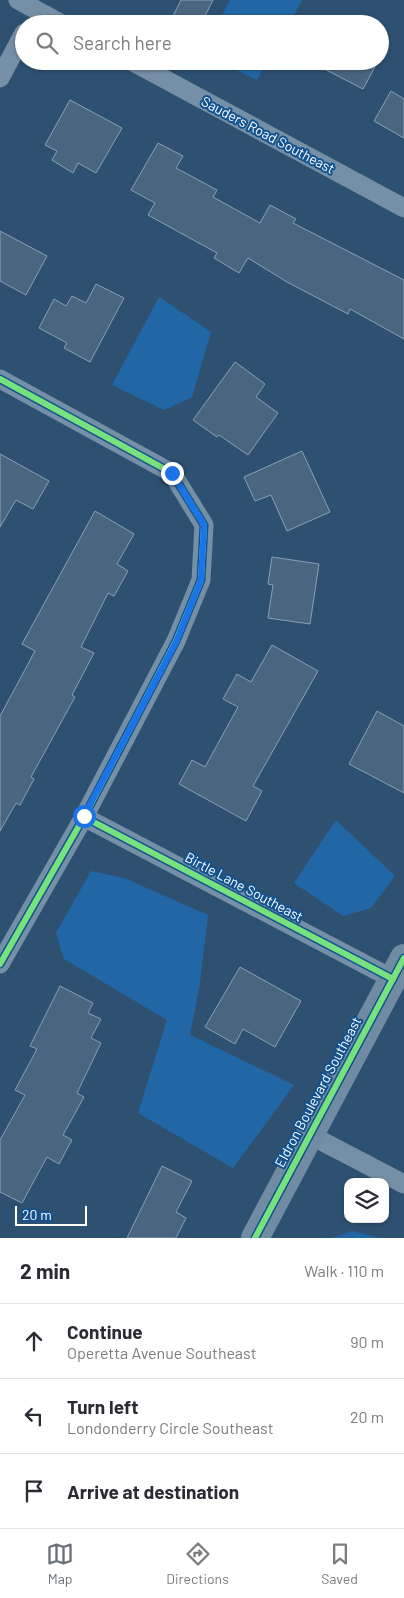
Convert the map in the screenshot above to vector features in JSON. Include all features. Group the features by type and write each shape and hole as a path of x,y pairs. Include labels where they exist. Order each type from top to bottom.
{"street":[{"path":"18,0 30,15"},
{"path":"0,78 15,50"},
{"name":"Sauders Road Southeast","path":"149,70 404,208"},
{"path":"0,379 172,473 204,525 201,580 176,642 84,816 0,964"},
{"name":"Birtle Lane Southeast","path":"84,816 398,969"},
{"name":"Eldron Boulevard Southeast","path":"255,1238 398,969"},
{"path":"310,1134 404,1184"}],"shaded area":[{"path":"230,0 302,0 294,15 222,15"},
{"path":"236,70 262,70 257,80"},
{"path":"159,297 211,332 192,397 164,410 112,385"},
{"path":"336,820 395,876 371,908 343,916 294,883"},
{"path":"91,871 124,878 208,915 200,983 190,1035 294,1085 233,1168 138,1113 167,1020 64,959 56,933"},
{"path":"352,1231 380,1238 332,1238"}],"building":[{"path":"181,0 213,0 206,15 174,15"},
{"path":"326,70 373,70 363,89"},
{"path":"391,91 404,99 404,138 374,121"},
{"path":"70,100 122,128 96,173 78,163 73,173 52,160 57,151 45,145"},
{"path":"158,143 183,156 176,168 217,190 213,197 260,223 270,205 296,219 293,223 404,280 404,339 350,309 348,314 287,282 248,258 239,273 214,258 217,253 148,215 155,203 131,190"},
{"path":"0,231 47,256 26,295 0,281"},
{"path":"96,284 124,298 90,362 64,348 67,343 39,328 54,299 66,306 72,296 86,303"},
{"path":"235,362 265,384 256,397 278,413 248,455 193,420"},
{"path":"302,451 330,512 287,531 271,495 255,501 244,477"},
{"path":"0,454 49,481 33,509 16,500 0,527"},
{"path":"95,511 134,534 117,564 128,571 114,596 108,593 81,647 94,653 72,695 75,697 31,777 34,779 20,805 16,803 0,831 0,716 35,651 22,644"},
{"path":"272,557 319,564 310,624 268,618 273,585 268,584"},
{"path":"272,645 318,671 253,786 262,791 246,821 179,784 192,760 205,767 238,707 223,699 237,674 251,682"},
{"path":"377,711 404,726 404,793 349,764"},
{"path":"240,967 301,1001 275,1047 243,1029 235,1044 205,1027"},
{"path":"60,986 93,1003 88,1013 101,1019 91,1038 101,1043 77,1093 84,1097 63,1135 72,1140 59,1164 47,1157 22,1203 0,1192 0,1140 25,1095 15,1090 37,1049 30,1046"},
{"path":"162,1166 192,1181 176,1212 186,1218 176,1238 127,1238"}],"cycle path":[{"path":"0,379 172,473 204,525 201,580 176,641 84,817 0,964"},
{"path":"84,817 393,979"},
{"path":"255,1238 404,958"}],"route":[{"path":"84,816 176,642 201,580 204,525 172,473"}]}
